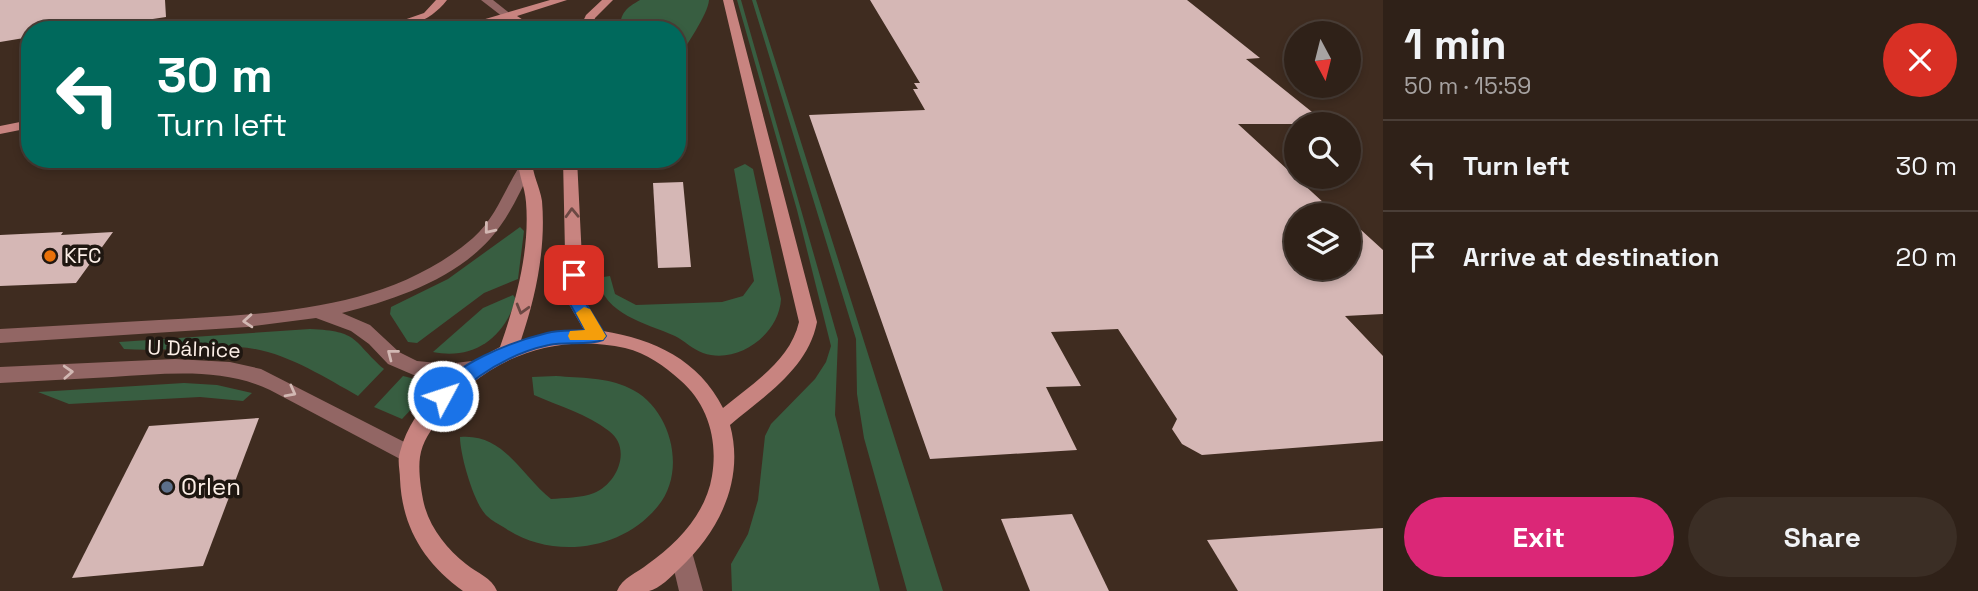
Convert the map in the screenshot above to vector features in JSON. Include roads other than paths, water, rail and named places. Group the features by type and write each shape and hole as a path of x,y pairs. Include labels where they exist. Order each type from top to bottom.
{"street":[{"path":"409,21 428,15 442,0"},
{"path":"486,0 518,21"},
{"path":"486,21 562,0"},
{"path":"588,21 608,0"},
{"path":"720,422 795,354 807,333 808,322 728,0"},
{"path":"507,21 508,15"},
{"path":"0,130 21,126"},
{"name":"U Dálnice","path":"0,336 234,322 315,313 380,296 450,263 480,240 497,219 522,168"},
{"path":"508,352 528,286 534,200 525,168"},
{"path":"570,168 575,299 597,336"},
{"name":"U Dálnice","path":"315,313 350,321 364,329 393,358 424,370 449,372 480,367"},
{"path":"485,591 452,570 435,551 416,518 411,497 409,454 428,416 443,396 480,367 508,352 550,338 597,336 638,344 673,362 701,388 720,422 725,465 712,510 682,553 629,591"},
{"name":"U Dálnice","path":"0,375 175,366 230,369 277,385 409,454"},
{"path":"682,553 691,591"}],"place":[{"name":"KFC","path":"50,256"},
{"name":"Orlen","path":"167,487"}]}
